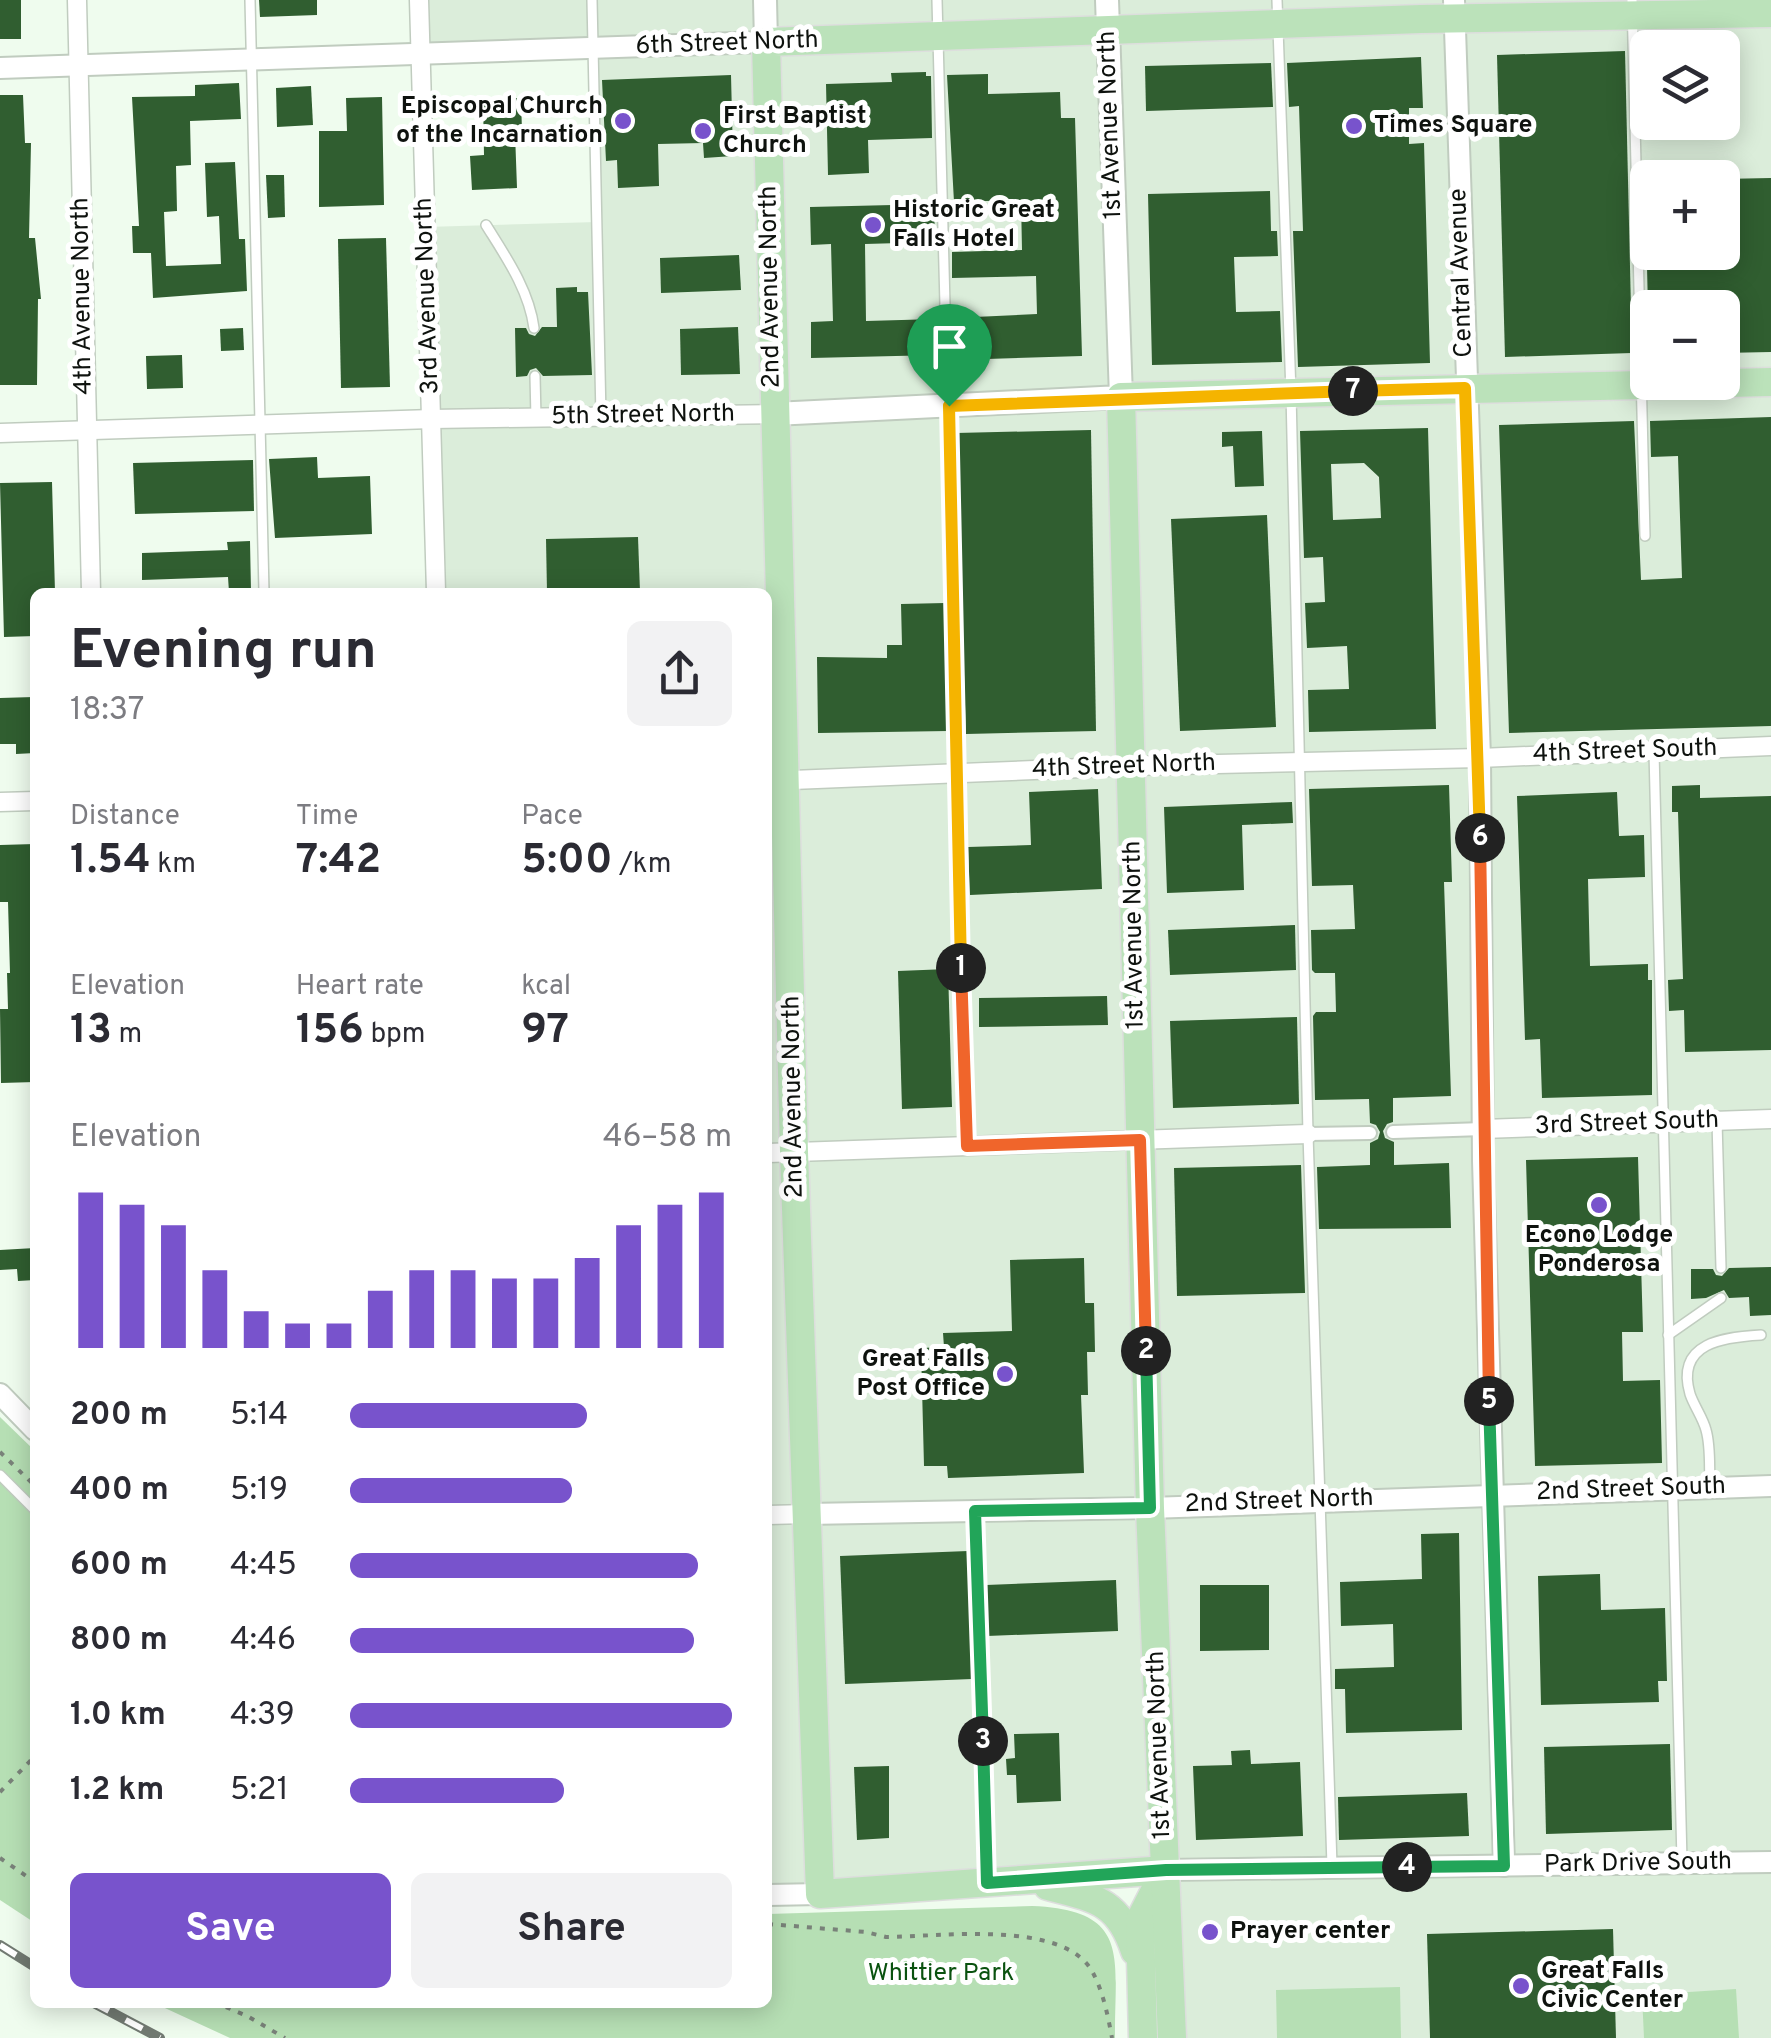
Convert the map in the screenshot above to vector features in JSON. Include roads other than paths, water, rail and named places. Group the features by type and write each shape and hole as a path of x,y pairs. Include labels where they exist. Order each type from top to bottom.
{"main road":[{"name":"2nd Avenue North","path":"765,0 774,414 781,1152 808,1514 820,1894"},
{"name":"1st Avenue North","path":"1107,0 1122,398 1150,1508 1172,2038"},
{"name":"6th Street North","path":"766,42 1108,29 1277,12 1633,8 1771,13"},
{"name":"5th Street North","path":"1740,382 1771,382"},
{"name":"5th Street North","path":"774,414 1122,398 1630,384"},
{"name":"1st Avenue North","path":"1143,2038 1140,1920 1166,1870"},
{"path":"820,1894 1166,1870"},
{"path":"1025,1880 1095,1898 1112,1910 1125,1922 1142,1971"}],"street":[{"name":"4th Avenue North","path":"77,0 92,588"},
{"name":"3rd Avenue North","path":"420,0 436,588"},
{"name":"Central Avenue","path":"1454,9 1480,758 1483,1129 1504,1866"},
{"name":"6th Street North","path":"0,68 766,42"},
{"name":"5th Street North","path":"0,433 432,419 774,414"},
{"name":"4th Street South","path":"1480,758 1771,746"},
{"name":"4th Street North","path":"777,781 1130,766 1480,758"},
{"path":"0,802 30,801"},
{"name":"3rd Street South","path":"1483,1129 1771,1119"},
{"path":"1393,1132 1483,1129"},
{"path":"781,1152 1370,1133"},
{"path":"0,1394 30,1425"},
{"name":"2nd Street South","path":"1491,1494 1771,1486"},
{"name":"2nd Street North","path":"772,1516 1150,1508 1491,1494"},
{"name":"Park Drive South","path":"1166,1870 1771,1862"},
{"path":"772,1895 820,1894"}],"lane":[{"path":"250,0 264,588"},
{"path":"592,0 602,416"},
{"path":"937,0 967,1146"},
{"path":"1633,8 1639,290"},
{"path":"1277,12 1332,1868"},
{"path":"486,225 531,308 534,328"},
{"path":"535,376 536,418"},
{"path":"1641,400 1645,536"},
{"path":"1654,751 1682,1864"},
{"path":"1717,1121 1721,1268"},
{"path":"1668,1335 1721,1298"},
{"path":"1710,1488 1707,1432 1690,1394 1691,1364 1706,1344 1719,1338 1761,1336"},
{"path":"0,1475 30,1505"},
{"path":"975,1511 987,1883"}],"railway":[{"path":"0,1945 30,1964"},
{"path":"103,2008 160,2038"}],"place":[{"name":"Episcopal Church of the Incarnation","path":"623,121"},
{"name":"Times Square","path":"1354,126"},
{"name":"First Baptist Church","path":"703,131"},
{"name":"Historic Great Falls Hotel","path":"873,225"},
{"name":"Econo Lodge Ponderosa","path":"1599,1205"},
{"name":"Great Falls Post Office","path":"1005,1374"},
{"name":"Prayer center","path":"1210,1932"},
{"name":"Great Falls Civic Center","path":"1521,1986"}],"park label":[{"name":"Whittier Park","path":"941,1974"}]}
